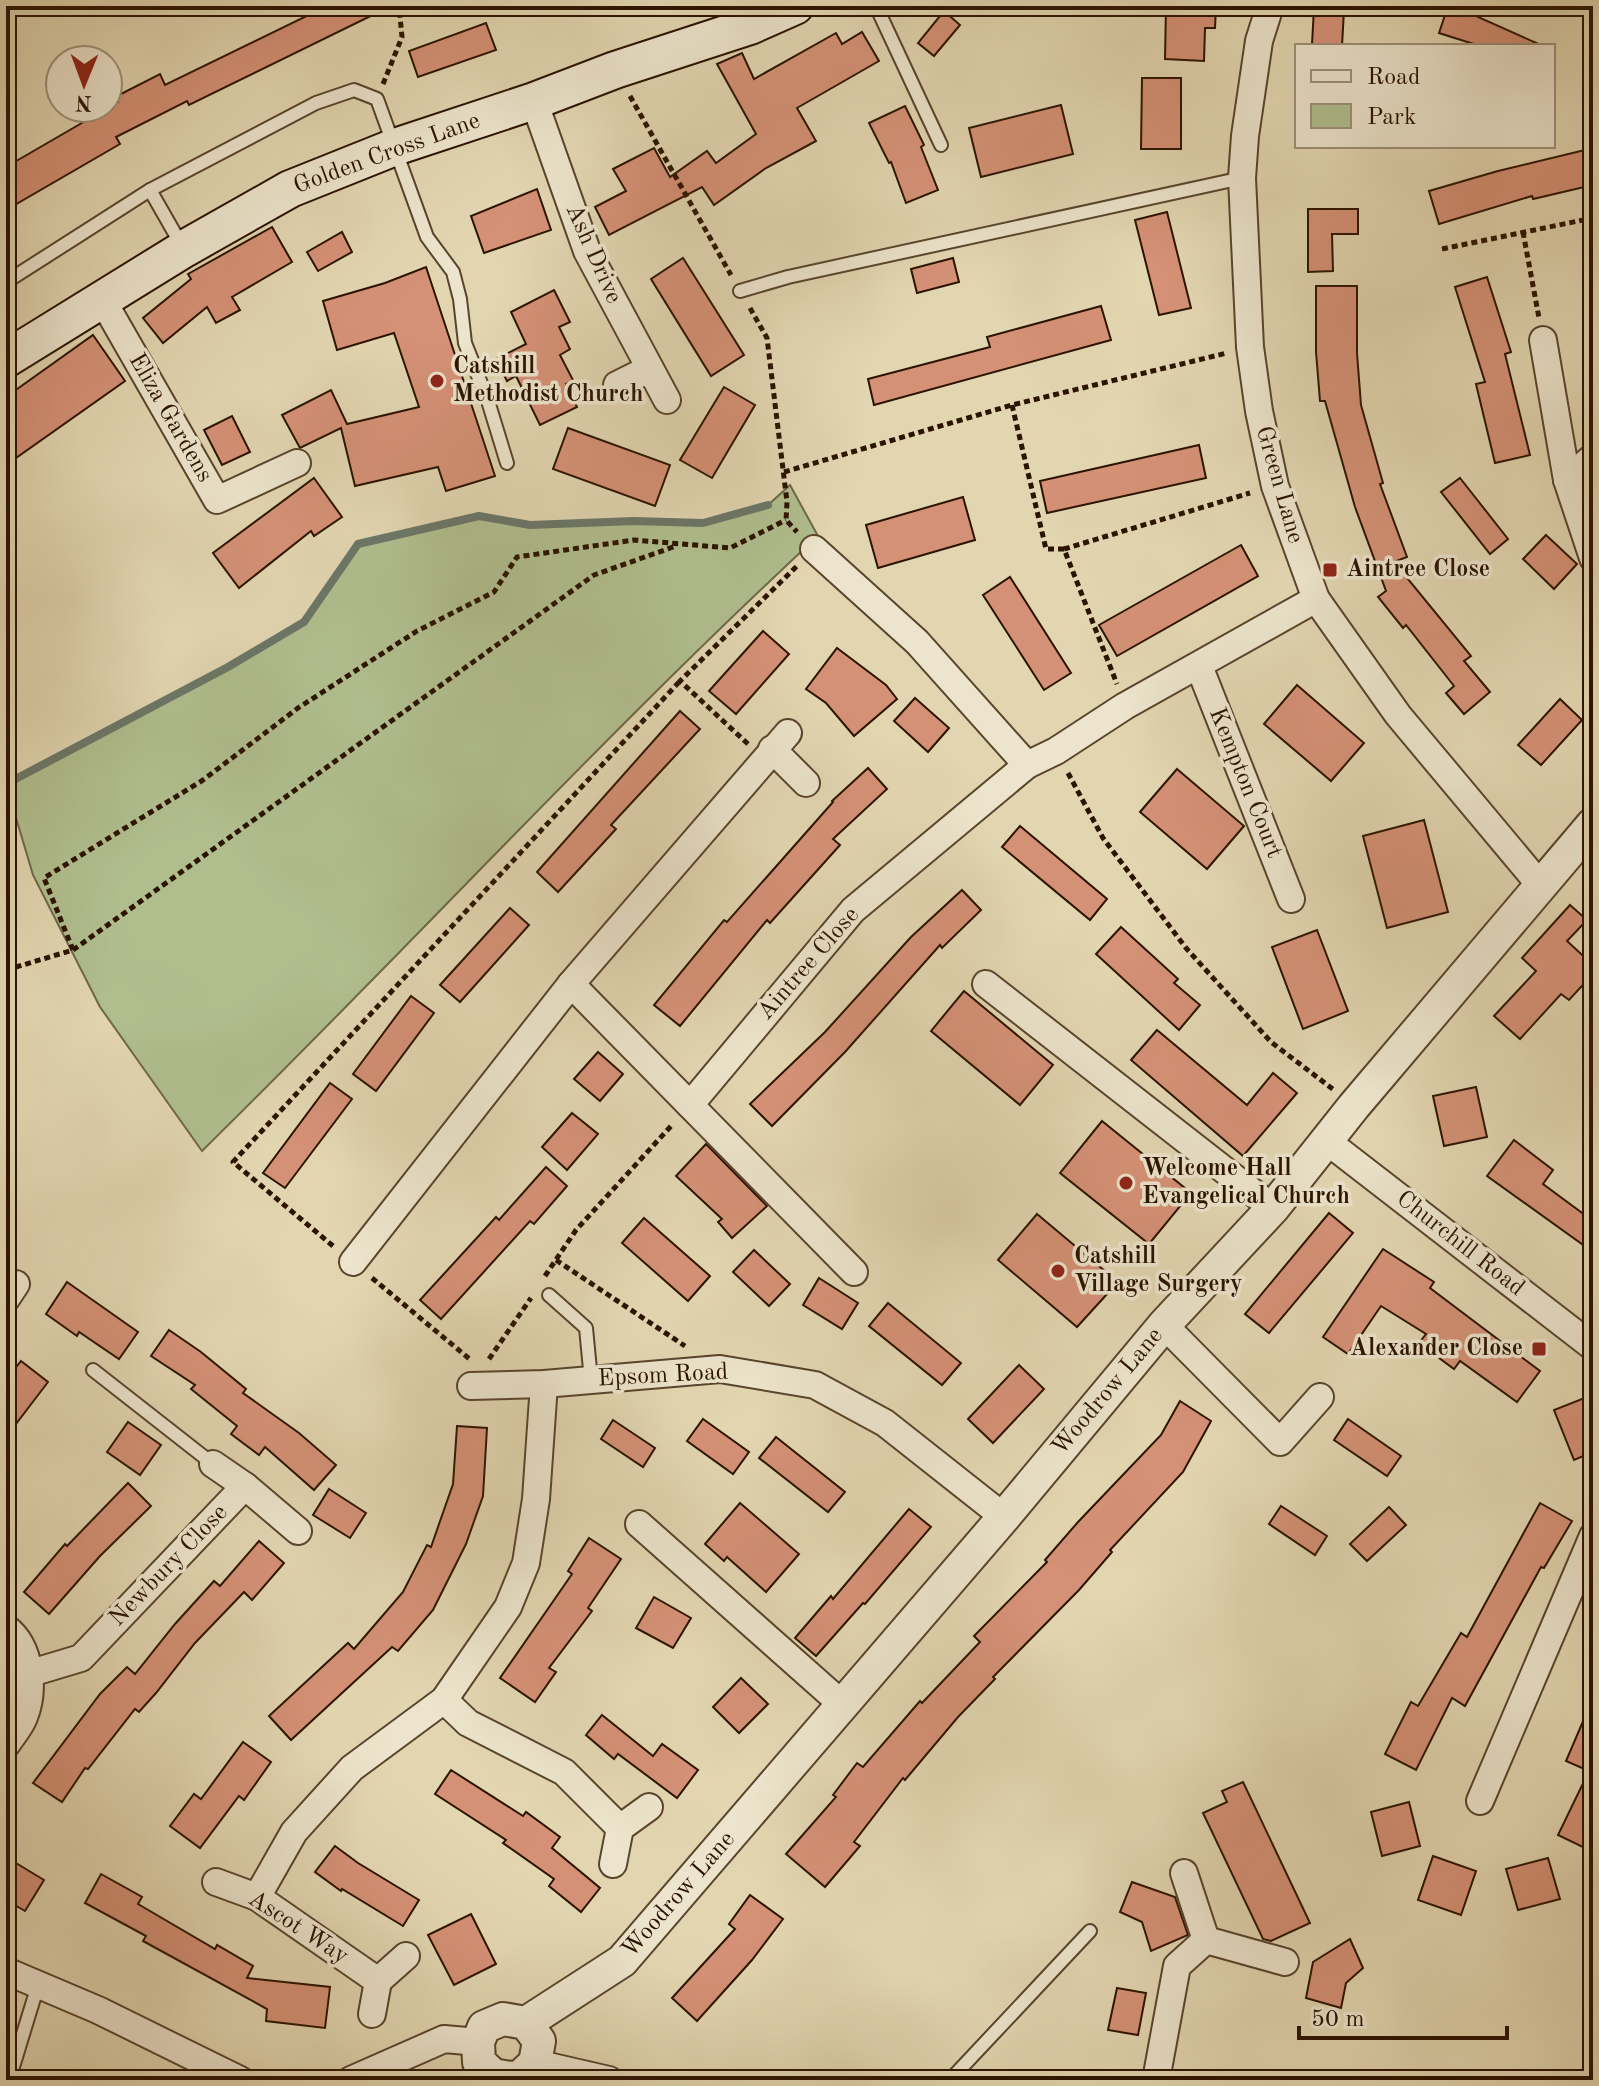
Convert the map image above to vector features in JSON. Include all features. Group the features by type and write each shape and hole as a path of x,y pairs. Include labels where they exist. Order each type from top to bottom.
{"main road":[{"name":"Golden Cross Lane","path":"6,359 184,249 290,189 395,147 750,26 795,6"}],"street":[{"name":"Green Lane","path":"1270,6 1259,41 1242,178 1250,347 1259,411 1275,486 1316,599 1398,715 1541,886"},
{"name":"Ash Drive","path":"534,101 587,251 667,400"},
{"name":"Eliza Gardens","path":"103,301 217,500 297,463"},
{"path":"1543,340 1567,480 1593,558"},
{"path":"617,385 649,369"},
{"path":"1567,480 1593,457"},
{"path":"814,549 917,642 1027,765"},
{"name":"Aintree Close","path":"690,1105 853,910 1027,765 1316,599"},
{"name":"Kempton Court","path":"1199,666 1291,899"},
{"path":"353,1262 571,984 775,747 806,783"},
{"name":"Woodrow Lane","path":"478,2042 484,2027 503,2019 526,2023 622,1961 1004,1517 1164,1325 1273,1208 1354,1106 1593,824"},
{"path":"571,984 854,1272"},
{"path":"986,984 1273,1208"},
{"name":"Churchill Road","path":"1328,1142 1591,1338"},
{"path":"1164,1325 1280,1442 1320,1397"},
{"name":"Epsom Road","path":"471,1386 544,1384 720,1369 815,1385 885,1423 1004,1517"},
{"path":"257,1897 294,1832 352,1768 444,1700 508,1607 526,1563 536,1499 544,1384"},
{"path":"213,1464 245,1486"},
{"name":"Newbury Close","path":"31,1673 81,1658 245,1486 298,1531"},
{"path":"639,1524 843,1705"},
{"path":"1480,1801 1593,1536"},
{"path":"6,1628 14,1634 31,1673 24,1717 6,1745"},
{"path":"444,1700 468,1723 564,1772 620,1828"},
{"path":"613,1864 620,1828 649,1807"},
{"path":"1184,1873 1206,1940"},
{"name":"Ascot Way","path":"216,1882 257,1897 378,1981"},
{"path":"1206,1940 1285,1962"},
{"path":"1156,2080 1177,1966 1206,1940"},
{"path":"372,2014 378,1981 406,1956"},
{"path":"6,1971 98,2010 240,2080"},
{"path":"351,2080 444,2039 478,2042 479,2062 493,2078 520,2077 535,2063 539,2041 526,2023"},
{"path":"535,2063 609,2080"}],"lane":[{"path":"876,6 941,145"},
{"path":"6,282 150,190 316,103 354,90 377,99 427,237 453,272 460,299 465,343 488,401 507,463"},
{"path":"740,291 788,277 1242,178"},
{"path":"150,190 184,249"},
{"path":"549,1295 586,1328 591,1380"},
{"path":"93,1370 213,1464"},
{"path":"950,2080 1090,1931"},
{"path":"9,2080 38,1985"}],"path":[{"path":"377,99 402,37 399,6"},
{"path":"1442,249 1593,218"},
{"path":"1523,232 1543,340"},
{"path":"784,472 1012,405 1250,347"},
{"path":"1012,405 1046,549 1064,549 1275,486"},
{"path":"73,950 44,878 203,780 298,708 417,631 494,592 517,557 634,540 730,548 786,520"},
{"path":"6,970 73,950 594,575 681,544"},
{"path":"531,1297 482,1370 233,1162 680,681 814,549"},
{"path":"1064,549 1125,706"},
{"path":"680,681 775,747"},
{"path":"1056,751 1103,838 1186,948 1271,1042 1354,1106"},
{"path":"540,1285 576,1230 690,1105"},
{"path":"556,1260 720,1369"}],"green space":[{"path":"790,485 818,536 661,687 202,1151 100,1007 33,875 6,784 228,667 304,622 358,544 479,516 530,525 634,521 703,523 768,505"}],"building":[{"path":"327,6 391,6 189,105 187,101 116,137 120,144 6,210 6,167 80,124 124,124 124,92 160,74 165,85"},
{"path":"1166,6 1216,6 1215,28 1205,28 1204,61 1165,59"},
{"path":"1448,6 1464,6 1480,11 1478,17 1539,44 1474,44 1439,33"},
{"path":"1314,8 1344,10 1342,44 1312,44"},
{"path":"944,11 960,25 934,56 918,43"},
{"path":"486,23 496,50 418,77 409,51"},
{"path":"862,32 879,61 797,108 816,141 766,168 714,205 702,187 609,235 595,207 626,191 613,169 654,148 670,177 707,151 716,163 756,134 717,64 742,53 754,79 836,33 842,44"},
{"path":"1142,78 1181,78 1181,149 1141,149"},
{"path":"1061,105 1073,154 981,177 969,128"},
{"path":"905,106 924,145 921,147 938,190 906,203 891,162 869,123"},
{"path":"1593,148 1593,185 1533,199 1532,196 1439,224 1429,191"},
{"path":"537,189 551,230 484,253 471,216"},
{"path":"1308,209 1358,209 1358,234 1332,234 1333,271 1308,272"},
{"path":"1167,212 1191,308 1159,315 1135,220"},
{"path":"272,227 292,262 232,297 240,310 216,323 207,307 163,343 143,318 191,279 188,274"},
{"path":"342,232 352,252 318,271 307,252"},
{"path":"683,258 744,355 711,376 651,279"},
{"path":"953,258 959,282 917,293 911,269"},
{"path":"426,267 495,476 446,491 438,467 355,486 341,428 300,448 282,415 331,390 347,424 419,407 394,333 337,350 323,301"},
{"path":"1487,277 1511,352 1505,354 1530,455 1495,463 1476,384 1485,382 1455,287"},
{"path":"1316,286 1357,286 1361,405 1383,483 1380,484 1407,557 1394,562 1471,656 1464,661 1490,692 1464,714 1446,693 1454,686 1406,625 1403,628 1378,597 1386,591 1355,507 1325,401 1320,401"},
{"path":"554,290 570,322 559,327 570,349 560,355 573,380 566,384 577,407 540,425 516,376 507,381 496,359 526,344 511,312"},
{"path":"1101,306 1111,340 874,405 868,379 990,347 987,337"},
{"path":"93,335 125,381 6,465 6,397"},
{"path":"724,387 755,405 712,478 680,460"},
{"path":"232,416 250,452 222,465 204,430"},
{"path":"568,428 670,465 655,506 553,469"},
{"path":"1199,445 1206,478 1047,513 1040,481"},
{"path":"314,478 342,517 314,536 311,531 239,588 213,553"},
{"path":"1460,478 1508,539 1490,554 1441,492"},
{"path":"963,497 975,540 878,568 866,525"},
{"path":"1546,535 1577,564 1554,589 1523,559"},
{"path":"1241,545 1258,576 1117,656 1099,625"},
{"path":"1010,577 1071,673 1044,690 983,595"},
{"path":"763,631 789,654 736,714 709,691"},
{"path":"837,648 886,685 897,699 854,736 826,703 806,689"},
{"path":"1297,685 1364,743 1331,781 1264,724"},
{"path":"915,698 949,728 928,752 894,721"},
{"path":"1560,699 1582,720 1541,765 1518,745"},
{"path":"680,711 700,729 611,825 616,829 558,892 537,872"},
{"path":"868,768 887,789 833,839 840,845 770,923 767,920 680,1026 654,1005 724,920 727,922 832,801"},
{"path":"1177,769 1244,826 1207,869 1140,812"},
{"path":"1424,820 1448,912 1387,928 1363,836"},
{"path":"1020,826 1107,899 1090,920 1002,847"},
{"path":"962,890 981,910 942,948 940,945 845,1052 772,1126 750,1104 825,1032 911,937"},
{"path":"1570,905 1587,920 1567,941 1593,965 1593,974 1569,1000 1561,994 1520,1039 1494,1016 1536,971 1522,958"},
{"path":"510,908 529,925 460,1002 440,985"},
{"path":"1121,927 1178,979 1174,983 1200,1005 1179,1030 1096,954"},
{"path":"1317,930 1348,1011 1303,1029 1272,947"},
{"path":"964,991 1053,1065 1020,1105 931,1031"},
{"path":"411,996 434,1013 376,1091 353,1074"},
{"path":"1157,1030 1247,1105 1273,1073 1297,1093 1243,1156 1131,1060"},
{"path":"598,1052 623,1074 600,1101 574,1079"},
{"path":"330,1083 352,1099 285,1188 263,1173"},
{"path":"1476,1087 1487,1137 1444,1146 1433,1096"},
{"path":"572,1113 598,1134 567,1170 542,1147"},
{"name":"Welcome Hall Evangelical Church","path":"1102,1121 1191,1193 1149,1244 1060,1173"},
{"path":"1514,1140 1553,1170 1543,1184 1593,1221 1593,1252 1487,1176"},
{"path":"706,1144 767,1206 732,1238 718,1222 722,1219 676,1176"},
{"path":"546,1167 567,1186 534,1224 530,1221 441,1319 420,1300"},
{"path":"1329,1213 1353,1233 1269,1333 1245,1314"},
{"name":"Catshill Village Surgery","path":"1037,1214 1118,1282 1077,1327 998,1260"},
{"path":"644,1218 710,1276 688,1301 622,1243"},
{"path":"1383,1249 1434,1282 1430,1288 1540,1371 1517,1402 1460,1361 1454,1369 1419,1343 1426,1334 1381,1306 1348,1354 1323,1337"},
{"path":"754,1250 790,1284 769,1306 733,1272"},
{"path":"819,1278 858,1303 842,1329 803,1305"},
{"path":"67,1282 138,1332 119,1359 79,1332 77,1336 46,1314"},
{"path":"888,1303 961,1363 942,1385 869,1326"},
{"path":"169,1330 201,1352 246,1389 243,1393 299,1433 336,1465 314,1490 265,1447 259,1455 231,1434 237,1426 191,1389 195,1385 151,1356"},
{"path":"21,1361 48,1382 6,1437 6,1380"},
{"path":"1019,1365 1044,1389 993,1443 968,1419"},
{"path":"1587,1397 1593,1412 1593,1452 1574,1460 1554,1410"},
{"path":"1180,1401 1211,1421 1183,1472 1110,1550 1112,1552 1079,1590 993,1677 995,1679 905,1780 903,1778 854,1842 860,1846 825,1887 786,1854 836,1797 833,1795 857,1763 863,1767 920,1701 922,1703 980,1642 974,1636 1047,1562 1045,1560 1078,1522 1161,1435"},
{"path":"703,1419 749,1452 733,1474 687,1441"},
{"path":"1348,1419 1401,1456 1387,1476 1334,1440"},
{"path":"613,1420 655,1448 643,1467 601,1439"},
{"path":"128,1422 161,1445 140,1475 107,1452"},
{"path":"457,1426 487,1428 483,1496 466,1544 433,1610 398,1651 392,1647 291,1740 269,1716 348,1643 354,1649 403,1592 427,1545 431,1547 453,1484"},
{"path":"776,1437 845,1492 828,1512 759,1458"},
{"path":"128,1483 151,1506 100,1556 49,1614 24,1592 65,1544 67,1546"},
{"path":"329,1489 366,1513 350,1538 313,1515"},
{"path":"740,1503 799,1554 766,1592 727,1557 724,1561 705,1544"},
{"path":"1540,1503 1572,1521 1544,1568 1541,1567 1465,1706 1452,1698 1416,1770 1385,1754 1411,1702 1418,1706 1461,1633 1467,1637"},
{"path":"1281,1506 1327,1536 1315,1555 1269,1524"},
{"path":"1389,1507 1406,1525 1367,1561 1350,1544"},
{"path":"909,1509 931,1527 816,1656 795,1638 831,1596 833,1599"},
{"path":"589,1538 621,1559 588,1608 592,1611 549,1668 556,1672 535,1702 500,1678 572,1574 568,1571"},
{"path":"259,1541 284,1563 252,1600 244,1592 195,1643 156,1693 139,1712 135,1709 88,1769 85,1768 62,1802 33,1783 100,1694 127,1667 135,1674 214,1581 220,1586"},
{"path":"654,1597 691,1618 673,1648 636,1628"},
{"path":"741,1678 768,1704 739,1733 713,1707"},
{"path":"1593,1698 1593,1852 1558,1835 1589,1771 1566,1761"},
{"path":"602,1715 653,1756 662,1744 698,1770 677,1798 618,1754 614,1759 586,1735"},
{"path":"243,1742 271,1762 244,1800 239,1796 200,1848 170,1826 194,1794 201,1799"},
{"path":"451,1770 523,1816 526,1812 560,1837 552,1848 600,1888 581,1912 549,1886 554,1879 503,1843 506,1840 435,1794"},
{"path":"1243,1782 1310,1923 1271,1941 1263,1939 1203,1813 1227,1802 1222,1791"},
{"path":"1409,1802 1420,1846 1382,1856 1371,1812"},
{"path":"335,1846 419,1900 403,1926 341,1891 315,1872"},
{"path":"1433,1856 1476,1871 1461,1915 1418,1900"},
{"path":"6,1857 44,1880 25,1911 6,1900"},
{"path":"1548,1858 1560,1899 1518,1910 1506,1869"},
{"path":"101,1874 142,1897 138,1904 215,1949 217,1945 253,1966 247,1978 330,1987 325,2028 266,2021 267,2009 143,1941 146,1936 85,1903"},
{"path":"1132,1882 1175,1897 1188,1935 1151,1951 1142,1922 1120,1912"},
{"path":"750,1895 783,1919 752,1960 697,2021 672,1998 735,1929 729,1924"},
{"path":"471,1914 496,1964 454,1985 428,1935"},
{"path":"1350,1939 1363,1968 1346,1983 1341,2008 1306,1998 1313,1962"},
{"path":"1117,1988 1146,1993 1138,2035 1108,2030"}],"waterway":[{"path":"6,784 228,667 304,622 358,544 479,516 530,525 634,521 703,523 768,505"}],"place":[{"name":"Catshill Methodist Church","path":"437,381"},
{"name":"Aintree Close","path":"1330,570"},
{"name":"Welcome Hall Evangelical Church","path":"1126,1183"},
{"name":"Catshill Village Surgery","path":"1058,1271"},
{"name":"Alexander Close","path":"1539,1349"}]}
